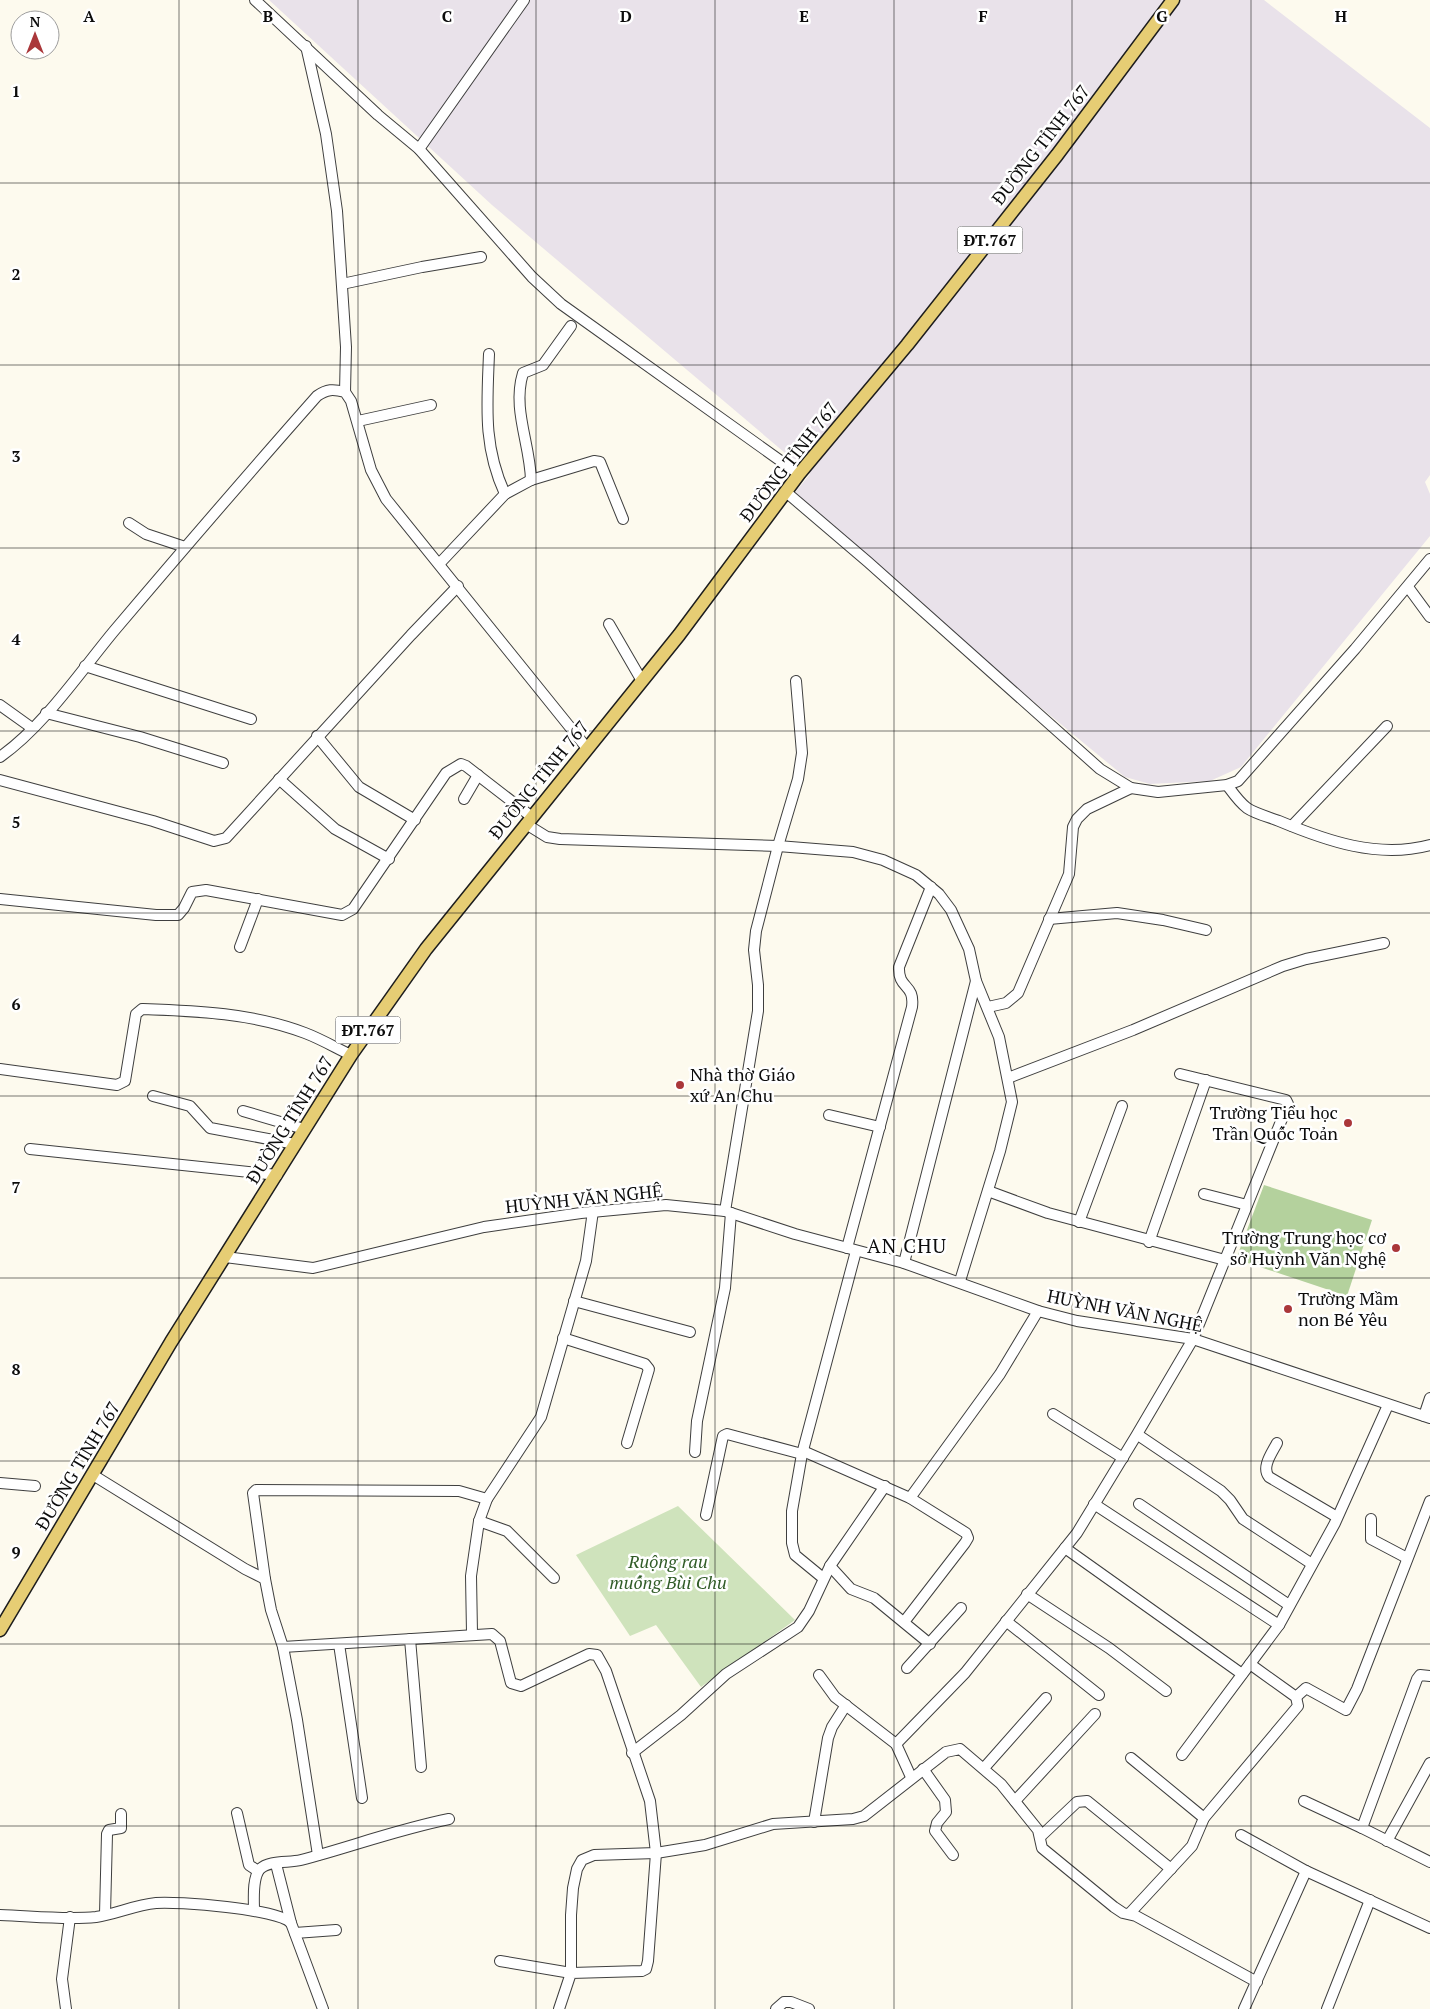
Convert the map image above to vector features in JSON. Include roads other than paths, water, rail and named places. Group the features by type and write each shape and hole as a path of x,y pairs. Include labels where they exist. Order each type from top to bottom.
{"main road":[{"name":"ĐƯỜNG TỈNH 767","path":"0,1630 171,1342 304,1129 351,1055 426,949 586,747 642,681 799,474 918,330 1057,155 1174,0"}],"street":[{"path":"256,0 378,115 419,149 532,277 561,304 799,474"},
{"path":"419,149 524,0"},
{"path":"305,45 326,134 337,211 346,347 345,392 351,401 358,421 370,470 386,499 440,563 586,747"},
{"path":"342,284 481,257"},
{"path":"531,480 530,458 519,414 523,372 543,365 571,326"},
{"path":"489,354 487,430 493,465 505,494"},
{"path":"1,758 46,713 185,547 317,396 327,389 345,392"},
{"path":"358,421 430,405"},
{"path":"440,563 505,494 531,480 598,461 623,518"},
{"path":"786,492 868,562 1093,763 1131,788 1158,792 1227,785 1238,781 1408,587 1430,559"},
{"path":"129,523 146,534 185,547"},
{"path":"0,780 144,818 214,841 226,838 317,736 458,586"},
{"path":"1408,587 1430,617"},
{"path":"609,624 642,681"},
{"path":"85,666 251,719"},
{"path":"694,1452 697,1421 725,1288 728,1212 758,1011 758,984 754,950 756,931 798,779 802,753 796,681"},
{"path":"0,705 32,728"},
{"path":"46,713 223,762"},
{"path":"1292,826 1387,726"},
{"path":"317,736 359,787 415,820"},
{"path":"0,899 156,915 178,915 192,892 198,890 342,915 347,914 389,859 446,774 455,766 461,764 478,775 547,837 778,846 860,854 883,860 916,876 931,887 951,910 969,949 976,980 999,1036 1008,1078 1012,1110 960,1281"},
{"path":"464,799 478,775"},
{"path":"279,779 335,829 389,859"},
{"path":"1227,785 1248,809 1292,826 1360,848 1405,851 1430,845"},
{"path":"988,1007 1006,1003 1018,993 1069,874 1073,827 1077,819 1087,809 1131,788"},
{"path":"823,1578 801,1562 795,1555 792,1543 792,1511 802,1452 913,996 911,990 902,983 899,967 931,887"},
{"path":"240,947 258,899"},
{"path":"1049,919 1117,913 1163,920 1206,930"},
{"path":"1008,1078 1133,1030 1283,966 1306,958 1384,942"},
{"path":"904,1263 958,1060 976,980"},
{"path":"0,1069 117,1085 124,1081 136,1014 142,1009 228,1014 265,1022 305,1033 351,1055"},
{"path":"896,1744 965,1673 1065,1548 1138,1434 1193,1339 1288,1104 1286,1100 1180,1074"},
{"path":"1149,1242 1206,1080"},
{"path":"153,1096 190,1106 210,1128 295,1144"},
{"path":"1080,1222 1122,1106"},
{"path":"243,1111 304,1129"},
{"path":"829,1115 880,1127"},
{"path":"30,1149 277,1175"},
{"path":"988,1191 1048,1214 1149,1242 1225,1260"},
{"path":"1204,1194 1247,1205"},
{"name":"HUỲNH VĂN NGHỆ","path":"225,1257 313,1268 484,1227 593,1211 666,1205 728,1212 904,1263 960,1281 1038,1311 1077,1321 1193,1339 1427,1417"},
{"path":"472,1634 471,1576 479,1521 487,1499 542,1417 586,1261 593,1211"},
{"path":"574,1301 690,1332"},
{"path":"910,1498 1000,1374 1038,1311"},
{"path":"563,1338 645,1364 649,1369 627,1443"},
{"path":"1427,1417 1430,1398"},
{"path":"1182,1755 1279,1625 1337,1517 1388,1405"},
{"path":"1053,1414 1123,1458"},
{"path":"706,1515 723,1436 727,1434 802,1452 910,1498 966,1533 968,1538 904,1622"},
{"path":"1138,1434 1221,1491 1244,1518 1312,1564"},
{"path":"1277,1443 1266,1466 1265,1472 1268,1477 1337,1517"},
{"path":"93,1475 265,1579"},
{"path":"0,1483 35,1486"},
{"path":"632,1753 681,1715 726,1674 798,1628 809,1612 830,1566 885,1486"},
{"path":"318,1855 283,1647 265,1579 253,1493 256,1490 459,1491 487,1499"},
{"path":"1296,1697 1306,1688 1346,1710 1357,1689 1430,1501"},
{"path":"1094,1504 1279,1625"},
{"path":"1139,1504 1289,1605"},
{"path":"1371,1519 1371,1540 1407,1558"},
{"path":"479,1521 507,1531 554,1578"},
{"path":"1065,1548 1242,1674"},
{"path":"830,1566 851,1589 874,1598 930,1644"},
{"path":"1027,1594 1109,1648 1166,1691"},
{"path":"907,1668 961,1608"},
{"path":"1006,1621 1099,1694"},
{"path":"283,1647 492,1634 497,1636 500,1641 511,1683 516,1686 521,1686 551,1674 589,1654 597,1655 606,1671 632,1753 650,1801 656,1853 646,1969 625,1972 571,1973 500,1961"},
{"path":"410,1639 421,1767"},
{"path":"338,1644 362,1798"},
{"path":"1130,1913 1192,1846 1204,1818 1295,1712 1298,1706 1296,1697 1250,1664"},
{"path":"819,1674 835,1697 896,1744 911,1778"},
{"path":"1362,1828 1417,1680 1420,1674 1430,1676"},
{"path":"984,1768 1046,1698"},
{"path":"814,1822 828,1738 832,1727 846,1705"},
{"path":"1015,1801 1095,1714"},
{"path":"560,2009 571,1973 573,1888 577,1869 582,1860 594,1855 656,1853 704,1846 773,1824 853,1819 864,1816 923,1769 954,1749 966,1752 1015,1801 1035,1826 1042,1848 1118,1911 1130,1913 1257,1982"},
{"path":"1130,1758 1204,1818"},
{"path":"1387,1841 1430,1763"},
{"path":"923,1769 945,1800 946,1812 937,1823 935,1831 954,1855"},
{"path":"1040,1837 1077,1802 1087,1801 1171,1869"},
{"path":"1304,1801 1430,1862"},
{"path":"237,1813 249,1865 258,1871"},
{"path":"105,1914 108,1831 121,1828 121,1814"},
{"path":"254,1910 258,1871 265,1865 318,1855 418,1825 449,1819"},
{"path":"1241,1835 1306,1871 1430,1928"},
{"path":"276,1864 294,1933 323,2009"},
{"path":"1244,2009 1306,1871"},
{"path":"1327,2009 1370,1900"},
{"path":"0,1915 70,1917 105,1914 156,1903 254,1910 286,1918 291,1922"},
{"path":"66,2009 62,1979 70,1917"},
{"path":"294,1933 336,1930"},
{"path":"776,2009 784,2002 791,2002 809,2009"}],"place":[{"name":"Nhà thờ Giáo xứ An Chu","path":"680,1085"},
{"name":"Trường Tiểu học Trần Quốc Toản","path":"1348,1123"},
{"name":"Trường Trung học cơ sở Huỳnh Văn Nghệ","path":"1396,1248"},
{"name":"Trường Mầm non Bé Yêu","path":"1288,1309"}],"district":[{"name":"AN CHU","path":"907,1246"}],"park label":[{"name":"Ruộng rau muống Bùi Chu","path":"668,1572"}]}
